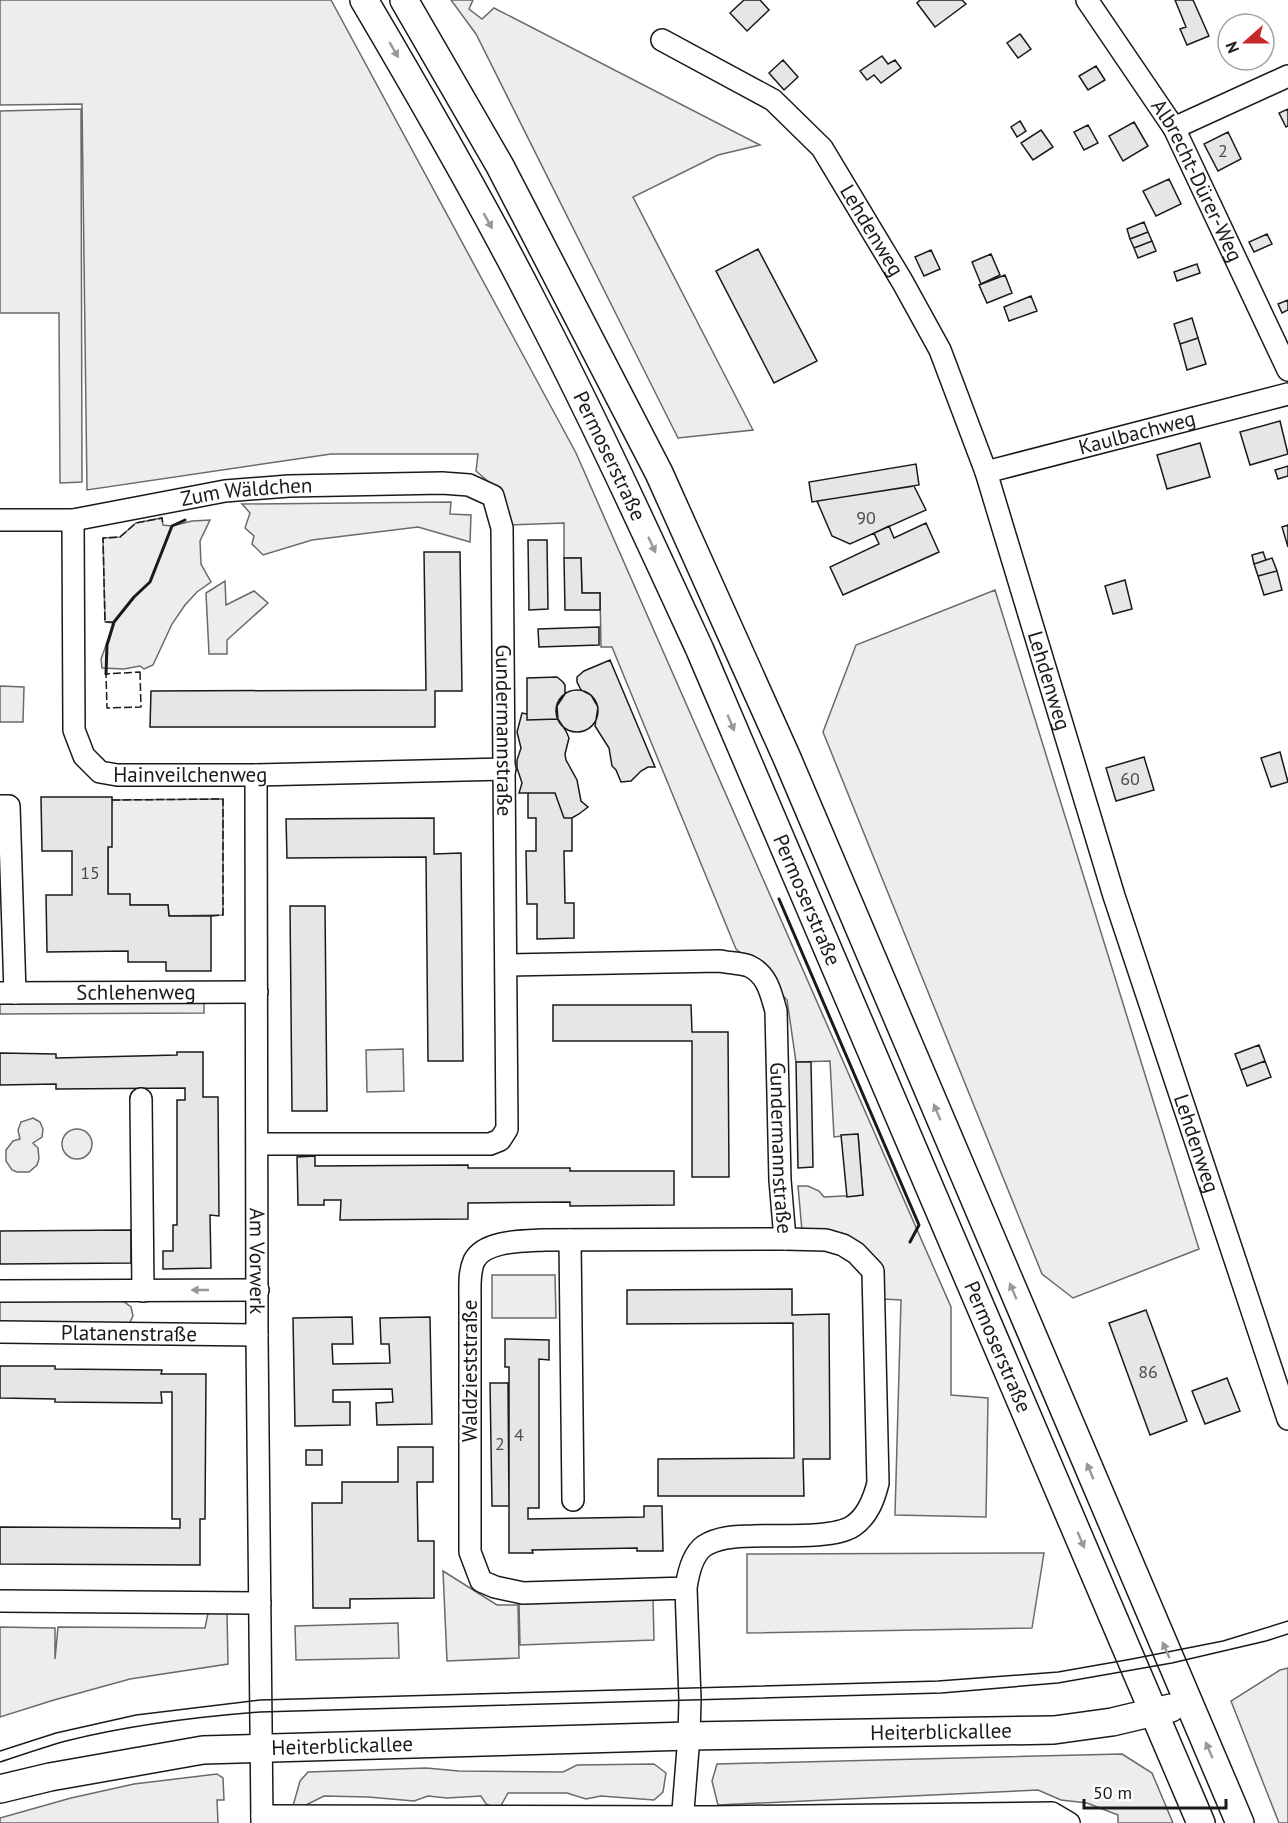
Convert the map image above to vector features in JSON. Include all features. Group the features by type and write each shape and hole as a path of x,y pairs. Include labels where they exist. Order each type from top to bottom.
{"main road":[{"name":"Permoserstraße","path":"364,0 404,67 535,305 641,521 700,650 1201,1823"},
{"name":"Permoserstraße","path":"404,0 500,166 664,483 787,758 1240,1823"},
{"name":"Heiterblickallee","path":"0,1789 50,1777 203,1750 689,1736 1054,1730 1112,1722 1189,1704"}],"street":[{"name":"Albrecht-Dürer-Weg","path":"1086,0 1174,128 1288,370"},
{"name":"Lehdenweg","path":"662,40 773,100 822,148 902,281 940,351 986,472 1114,896 1288,1419"},
{"path":"1174,128 1288,76"},
{"name":"Kaulbachweg","path":"986,472 1288,394"},
{"name":"Zum Wäldchen","path":"0,520 73,520 225,491 290,486 442,483 469,485 493,496"},
{"name":"Gundermannstraße","path":"258,1144 490,1144 500,1140 507,1129 502,528 493,496"},
{"name":"Hainveilchenweg","path":"73,520 75,730 84,756 100,772 117,775 256,775 505,769"},
{"name":"Am Vorwerk","path":"256,775 257,1335 262,1820"},
{"name":"Schlehenweg","path":"0,806 9,806 6,951 8,993 257,992"},
{"name":"Gundermannstraße","path":"506,965 720,961 749,966 769,985 776,1011 780,1180 785,1239 826,1240 843,1245 855,1253 873,1271 878,1483 865,1515 852,1527 824,1534 724,1538 702,1547 689,1569 686,1588"},
{"name":"Platanenstraße","path":"141,1099 143,1290"},
{"name":"Waldzieststraße","path":"686,1588 523,1593 495,1587 482,1581 471,1552 470,1280 475,1260 482,1251 504,1242 785,1239"},
{"path":"570,1240 573,1500"},
{"name":"Platanenstraße","path":"0,1291 258,1290"},
{"name":"Platanenstraße","path":"0,1332 257,1335"},
{"path":"682,1820 690,1700 686,1588"},
{"path":"0,1601 260,1603"},
{"path":"262,1820 682,1820 1052,1813 1069,1823"}],"shaded area":[{"path":"0,0 331,0 576,453 951,1307 951,1395 988,1398 986,1517 895,1515 901,1300 883,1299 876,1262 802,1231 798,1186 808,1186 819,1191 824,1197 863,1195 858,1134 834,1137 830,1061 796,1062 787,1000 756,966 736,949 612,647 601,647 600,593 582,593 581,558 564,558 564,523 508,525 491,484 476,471 478,454 331,454 87,490 82,104 0,105"},
{"path":"451,0 473,0 469,9 482,19 494,8 760,145 718,155 633,197 753,430 678,438 476,34"},
{"path":"81,109 82,482 60,483 59,313 0,313 0,111"},
{"path":"451,502 450,514 471,515 470,542 418,527 312,540 263,555 252,544 254,536 245,528 250,513 242,504"},
{"path":"162,518 163,525 172,526 192,521 210,520 200,541 201,564 211,582 185,605 172,624 153,665 144,669 140,666 124,669 102,668 101,659 114,623 105,622 103,538 120,537 136,523"},
{"path":"225,581 226,605 254,591 268,603 227,640 227,654 209,654 206,593"},
{"path":"995,590 1199,1249 1073,1298 1042,1274 823,732 856,645"},
{"path":"0,686 24,687 23,722 0,722"},
{"path":"223,799 223,915 169,916 168,905 130,905 108,894 108,847 112,800"},
{"path":"204,997 204,1013 0,1014 0,999"},
{"path":"403,1049 404,1091 367,1092 366,1050"},
{"path":"33,1118 40,1122 43,1129 42,1137 33,1143 38,1148 39,1159 37,1165 29,1172 17,1172 12,1170 6,1161 6,1150 13,1141 20,1139 18,1130 21,1122"},
{"path":"77,1129 88,1133 92,1144 88,1155 77,1159 66,1155 62,1144 66,1133"},
{"path":"492,1275 555,1275 556,1318 492,1318"},
{"path":"0,1292 123,1301 131,1307 133,1316 130,1331 0,1330"},
{"path":"1044,1553 1032,1628 747,1633 747,1554"},
{"path":"443,1571 497,1605 518,1605 519,1658 447,1661"},
{"path":"653,1599 654,1640 520,1645 519,1604"},
{"path":"208,1613 227,1613 228,1664 130,1679 0,1717 0,1627 55,1628 55,1659 58,1627 205,1628"},
{"path":"398,1623 399,1658 296,1660 295,1626"},
{"path":"1288,1668 1288,1823 1279,1823 1231,1701 1280,1670"},
{"path":"1122,1754 1152,1773 1173,1823 1118,1823 1118,1815 1087,1803 1061,1800 1038,1790 718,1805 712,1781 717,1764"},
{"path":"654,1764 666,1773 663,1792 654,1800 601,1796 586,1799 567,1793 508,1793 499,1809 486,1804 481,1796 447,1798 428,1796 414,1801 324,1796 304,1806 293,1806 300,1781 308,1772 426,1768 459,1771 563,1772 577,1765"},
{"path":"217,1774 223,1778 224,1800 217,1800 218,1823 0,1823 0,1818 71,1798 134,1784"}],"building":[{"path":"744,0 760,0 769,10 747,31 730,13"},
{"path":"920,0 962,0 966,4 935,27 917,3"},
{"path":"1175,0 1193,0 1209,36 1187,45 1180,29 1186,27"},
{"path":"1020,34 1031,49 1018,58 1007,43"},
{"path":"882,56 888,64 895,60 901,68 881,83 874,75 867,80 860,71"},
{"path":"783,60 798,77 784,90 769,73"},
{"path":"1096,66 1105,80 1088,90 1079,76"},
{"path":"1288,109 1288,126 1286,127 1279,113"},
{"path":"1020,121 1026,131 1017,137 1011,127"},
{"path":"1134,122 1148,146 1123,161 1109,136"},
{"path":"1088,125 1098,143 1084,150 1074,132"},
{"path":"1041,130 1053,147 1033,160 1021,143"},
{"path":"1228,132 1241,159 1218,171 1204,144"},
{"path":"1169,179 1181,204 1156,216 1143,191"},
{"path":"1144,222 1148,232 1130,239 1127,229"},
{"path":"1148,232 1152,241 1134,248 1130,239"},
{"path":"1267,234 1272,244 1254,252 1249,242"},
{"path":"1152,241 1156,251 1138,258 1134,248"},
{"path":"758,249 817,361 774,383 716,271"},
{"path":"931,250 940,269 924,276 915,257"},
{"path":"991,254 1000,275 981,284 972,262"},
{"path":"1197,264 1200,273 1177,281 1174,272"},
{"path":"1005,275 1012,293 987,303 979,285"},
{"path":"1031,296 1037,311 1009,321 1004,307"},
{"path":"1288,300 1288,310 1282,313 1278,304"},
{"path":"1192,318 1198,338 1180,344 1174,324"},
{"path":"1198,338 1206,364 1187,370 1180,344"},
{"path":"1280,421 1288,454 1250,465 1240,432"},
{"path":"1200,443 1210,477 1167,489 1157,455"},
{"path":"916,464 919,485 812,502 809,482"},
{"path":"1288,466 1288,476 1278,479 1275,470"},
{"path":"914,486 926,510 850,544 832,536 817,501"},
{"path":"926,523 939,552 843,595 830,567 879,544 874,533 889,526 894,538"},
{"path":"1288,525 1288,547 1282,527"},
{"path":"528,540 547,540 548,609 529,610"},
{"path":"424,552 460,552 462,691 435,691 435,727 150,727 151,691 426,690"},
{"path":"1263,552 1266,560 1254,564 1252,555"},
{"path":"564,558 581,558 582,593 600,593 600,610 565,610"},
{"path":"1272,558 1277,571 1258,576 1254,564"},
{"path":"1277,571 1282,590 1264,595 1258,576"},
{"path":"1125,580 1132,609 1113,614 1105,586"},
{"path":"599,627 599,645 539,647 538,629"},
{"path":"610,660 655,767 648,767 641,771 631,781 621,782 612,766 609,748 595,726 598,707 591,695 581,690 577,682 577,677 584,671"},
{"path":"557,677 565,685 565,694 557,706 558,719 527,720 527,678"},
{"path":"577,690 585,691 592,696 597,703 597,719 592,726 585,731 577,732 569,731 562,726 557,719 556,711 557,703 562,696 569,691"},
{"path":"522,713 527,714 527,720 558,719 566,731 569,738 565,754 566,760 577,780 581,801 588,807 572,818 564,818 555,793 519,793 522,783 517,760 521,748 517,732"},
{"path":"1280,752 1288,782 1271,787 1261,758"},
{"path":"1144,757 1154,790 1116,801 1106,768"},
{"path":"528,793 555,793 564,818 572,818 572,851 564,851 565,903 574,903 574,938 537,939 537,904 527,904 526,851 536,851 536,818 528,818"},
{"path":"41,797 112,797 112,847 108,847 108,894 130,894 130,905 168,905 169,916 211,916 211,971 166,971 166,962 128,962 128,951 47,952 46,895 72,895 72,851 42,851"},
{"path":"434,818 434,854 461,853 463,1061 428,1061 426,857 287,858 286,819"},
{"path":"290,906 325,906 327,1111 292,1111"},
{"path":"553,1005 691,1005 692,1032 728,1032 729,1177 692,1177 692,1041 553,1041"},
{"path":"1259,1045 1265,1061 1241,1070 1235,1054"},
{"path":"177,1052 203,1052 203,1097 218,1097 219,1216 210,1215 211,1268 163,1269 163,1251 173,1251 173,1225 177,1225 177,1100 185,1100 185,1088 56,1089 56,1084 0,1085 0,1053 56,1054 56,1058 177,1055"},
{"path":"1265,1061 1271,1077 1247,1086 1241,1070"},
{"path":"796,1062 811,1062 813,1167 798,1168"},
{"path":"858,1134 863,1195 847,1197 841,1135"},
{"path":"315,1156 315,1166 468,1165 468,1168 570,1168 570,1171 674,1171 674,1205 570,1206 570,1202 468,1203 468,1219 340,1220 341,1200 324,1200 324,1205 298,1205 297,1157"},
{"path":"131,1230 131,1263 0,1264 0,1231"},
{"path":"792,1289 792,1315 829,1314 830,1459 803,1459 804,1496 658,1496 658,1459 794,1458 793,1323 627,1324 627,1290"},
{"path":"1146,1310 1187,1421 1150,1435 1109,1323"},
{"path":"352,1317 353,1344 332,1344 333,1364 390,1363 389,1344 381,1344 380,1318 430,1317 432,1424 377,1425 376,1403 393,1402 392,1389 333,1390 333,1402 350,1402 350,1425 295,1426 293,1318"},
{"path":"505,1339 549,1340 549,1360 539,1359 539,1508 528,1508 528,1519 644,1517 644,1506 662,1506 663,1551 637,1551 637,1548 532,1550 533,1553 509,1553 509,1367 505,1367"},
{"path":"0,1366 162,1370 161,1374 206,1374 205,1519 200,1519 200,1565 0,1564 0,1527 180,1528 180,1519 172,1519 172,1392 161,1392 162,1403 55,1402 55,1399 0,1398"},
{"path":"1227,1378 1240,1411 1205,1424 1192,1391"},
{"path":"490,1383 508,1383 509,1506 492,1506"},
{"path":"398,1447 433,1447 433,1482 417,1482 418,1541 434,1541 434,1598 350,1599 350,1608 313,1608 312,1503 342,1503 342,1482 398,1482"},
{"path":"306,1450 322,1450 322,1465 306,1465"}],"tram line":[{"path":"0,1751 56,1733 136,1715 260,1700 938,1681 1058,1672 1223,1641 1288,1621"},
{"path":"0,1762 66,1741 114,1730 187,1719 260,1712 942,1693 1058,1683 1172,1663 1288,1634"}],"fence":[{"path":"114,622 105,622 103,538 120,537 136,523 162,518 163,525"},
{"path":"140,672 141,707 107,708 106,674 140,672"},
{"path":"112,800 223,799 223,915 211,916"}],"wall":[{"path":"106,674 107,645 114,622 134,597 150,582 172,526 185,520"},
{"path":"779,899 919,1225 910,1242"}]}
